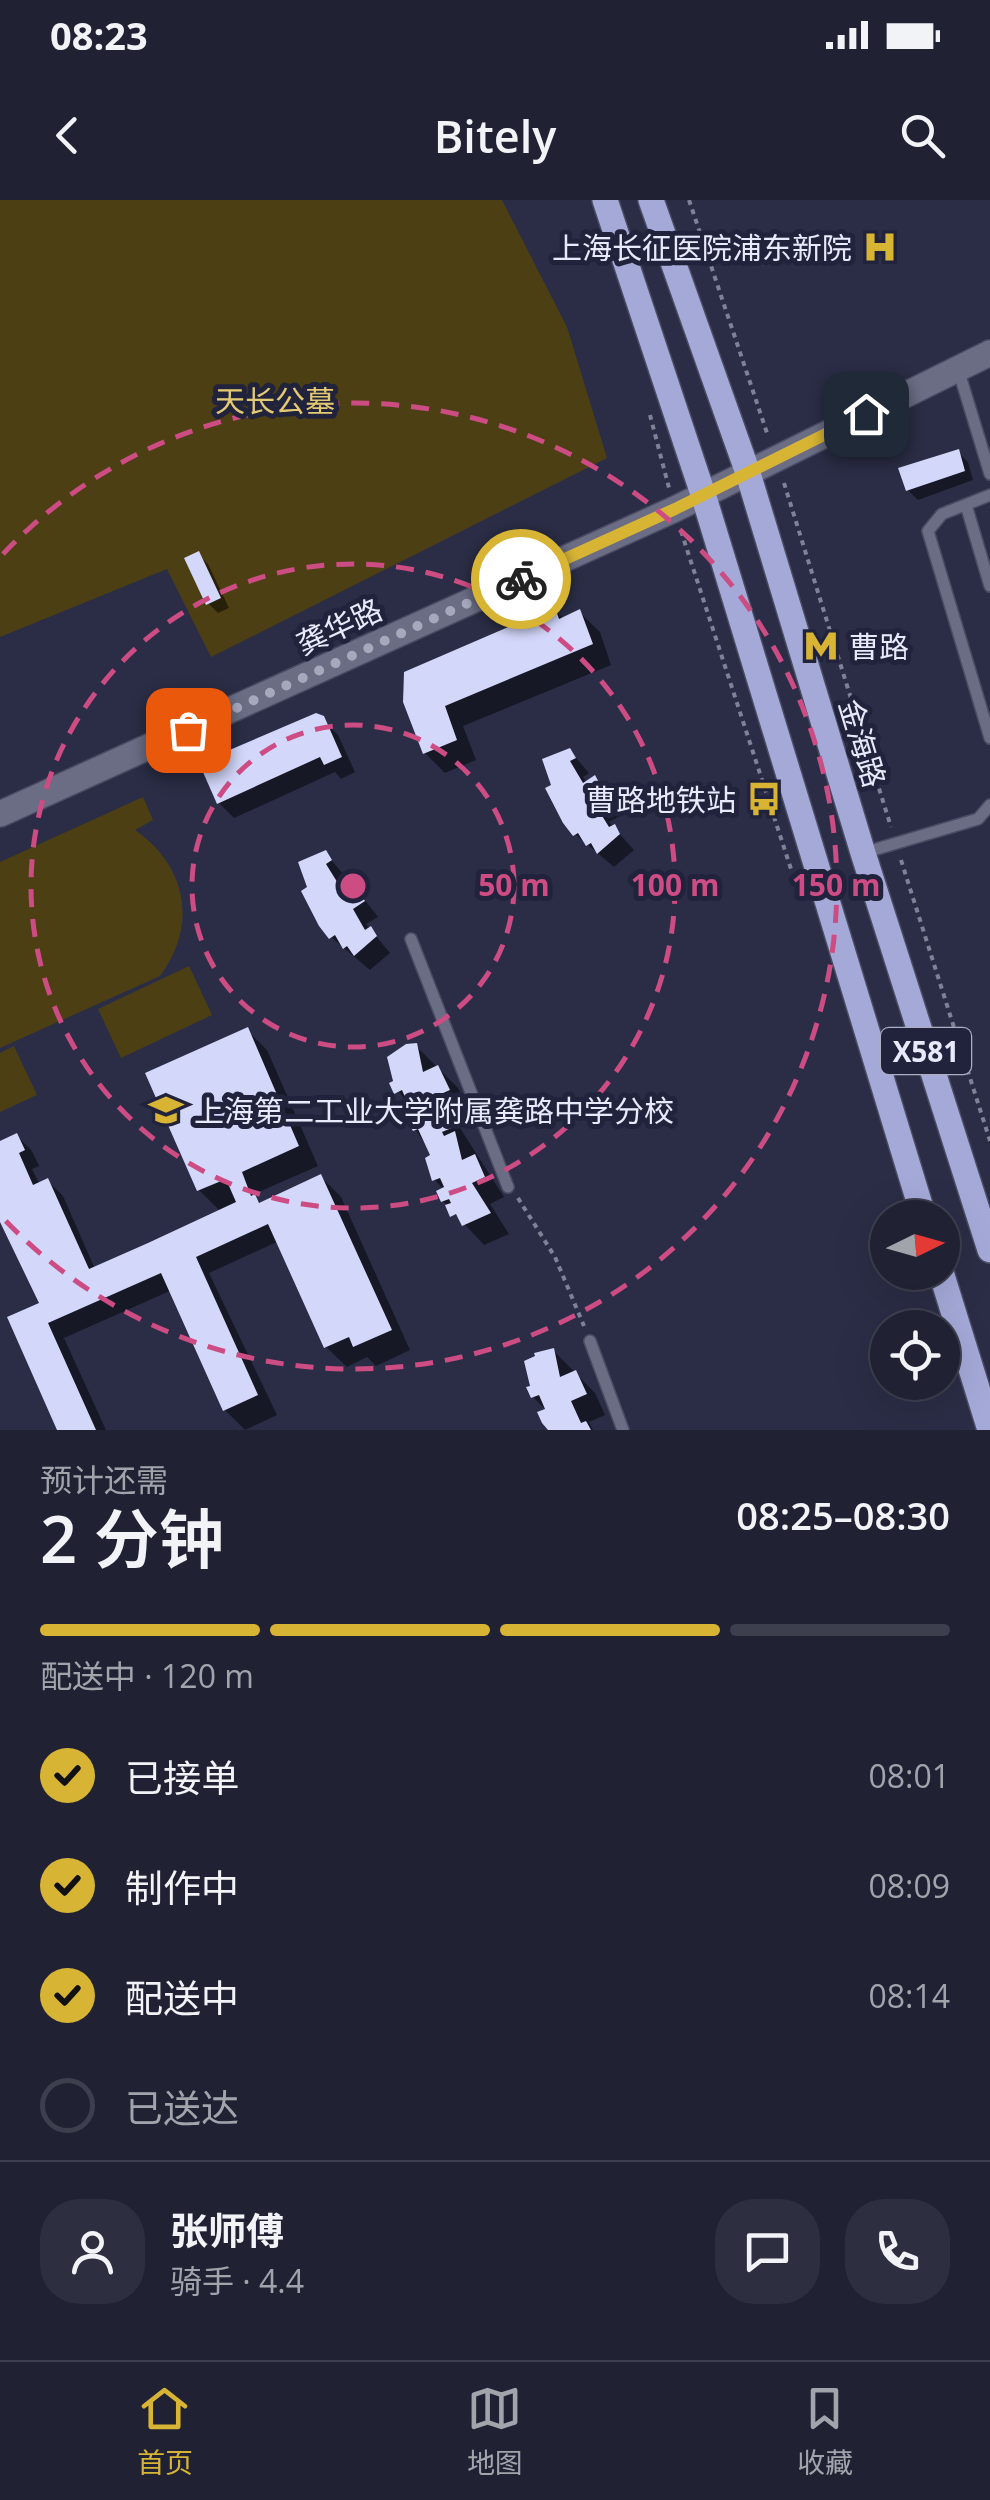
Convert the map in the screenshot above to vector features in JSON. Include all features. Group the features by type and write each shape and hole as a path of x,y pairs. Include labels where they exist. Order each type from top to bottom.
{"main road":[{"name":"X581","path":"605,200 702,494 918,1200"},
{"name":"金海路","path":"651,200 747,470 863,853 990,1250"},
{"path":"947,1290 990,1430"}],"street":[{"name":"龚华路","path":"0,814 675,509 747,470 990,354"}],"lane":[{"path":"958,369 990,474"},
{"path":"990,495 942,514 928,531 990,738"},
{"path":"966,505 990,586"},
{"path":"863,853 978,819 990,804"},
{"path":"410,939 508,1187"},
{"path":"590,1341 623,1430"}],"path":[{"path":"688,200 776,457 990,1141"},
{"path":"650,415 675,509 794,876"},
{"path":"508,1187 529,1211 555,1258 590,1341"}],"green space":[{"name":"天长公墓","path":"0,200 502,200 567,327 607,458 211,657 167,569 0,637"},
{"path":"143,797 153,820 135,830 166,861 181,897 179,937 172,957 160,976 0,1048 0,862"},
{"path":"189,966 212,1015 121,1058 98,1009"},
{"path":"14,1046 37,1095 0,1112 0,1053"}],"building":[{"path":"959,449 965,471 906,491 898,468"},
{"path":"199,551 221,598 206,605 184,558"},
{"path":"555,607 559,619 580,609 593,644 445,706 457,740 423,754 403,702 404,672"},
{"path":"316,713 324,716 342,757 324,765 320,757 217,804 199,763"},
{"path":"570,748 576,758 570,761 583,783 595,775 608,799 596,806 609,827 615,824 620,834 597,854 578,833 573,836 545,788 551,785 542,759"},
{"path":"326,850 332,860 326,864 339,885 351,878 365,901 353,909 365,930 371,926 377,936 354,956 347,946 343,949 335,935 329,939 301,891 307,887 298,862"},
{"path":"248,1027 299,1146 242,1172 251,1196 255,1194 259,1203 321,1174 392,1330 353,1347 349,1337 324,1348 268,1224 196,1257 258,1395 223,1411 161,1273 48,1323 96,1430 57,1430 7,1317 39,1303 0,1222 0,1141 17,1133 25,1150 19,1153 33,1185 48,1178 89,1269 148,1243 236,1202 226,1179 197,1191 145,1073"},
{"path":"417,1043 423,1072 438,1065 450,1090 434,1097 444,1119 450,1117 454,1127 442,1132 444,1136 455,1131 462,1160 475,1154 485,1177 472,1183 491,1213 462,1226 456,1214 450,1217 445,1205 451,1203 449,1199 441,1202 436,1191 444,1187 440,1178 432,1181 425,1158 430,1155 418,1129 413,1131 400,1108 408,1104 402,1090 394,1094 389,1083 393,1081 387,1057 406,1044"},
{"path":"554,1348 560,1377 576,1370 587,1394 571,1401 581,1423 586,1421 591,1430 548,1430 537,1412 545,1409 539,1395 531,1398 526,1387 530,1386 524,1361 534,1353"}],"way so far":[{"path":"188,730 521,579"}],"place":[{"name":"上海长征医院浦东新院","path":"880,247"},
{"name":"曹路","path":"821,646"},
{"name":"曹路地铁站","path":"764,799"},
{"name":"上海第二工业大学附属龚路中学分校","path":"166,1110"}],"route":[{"path":"521,579 675,509 866,414"}]}
